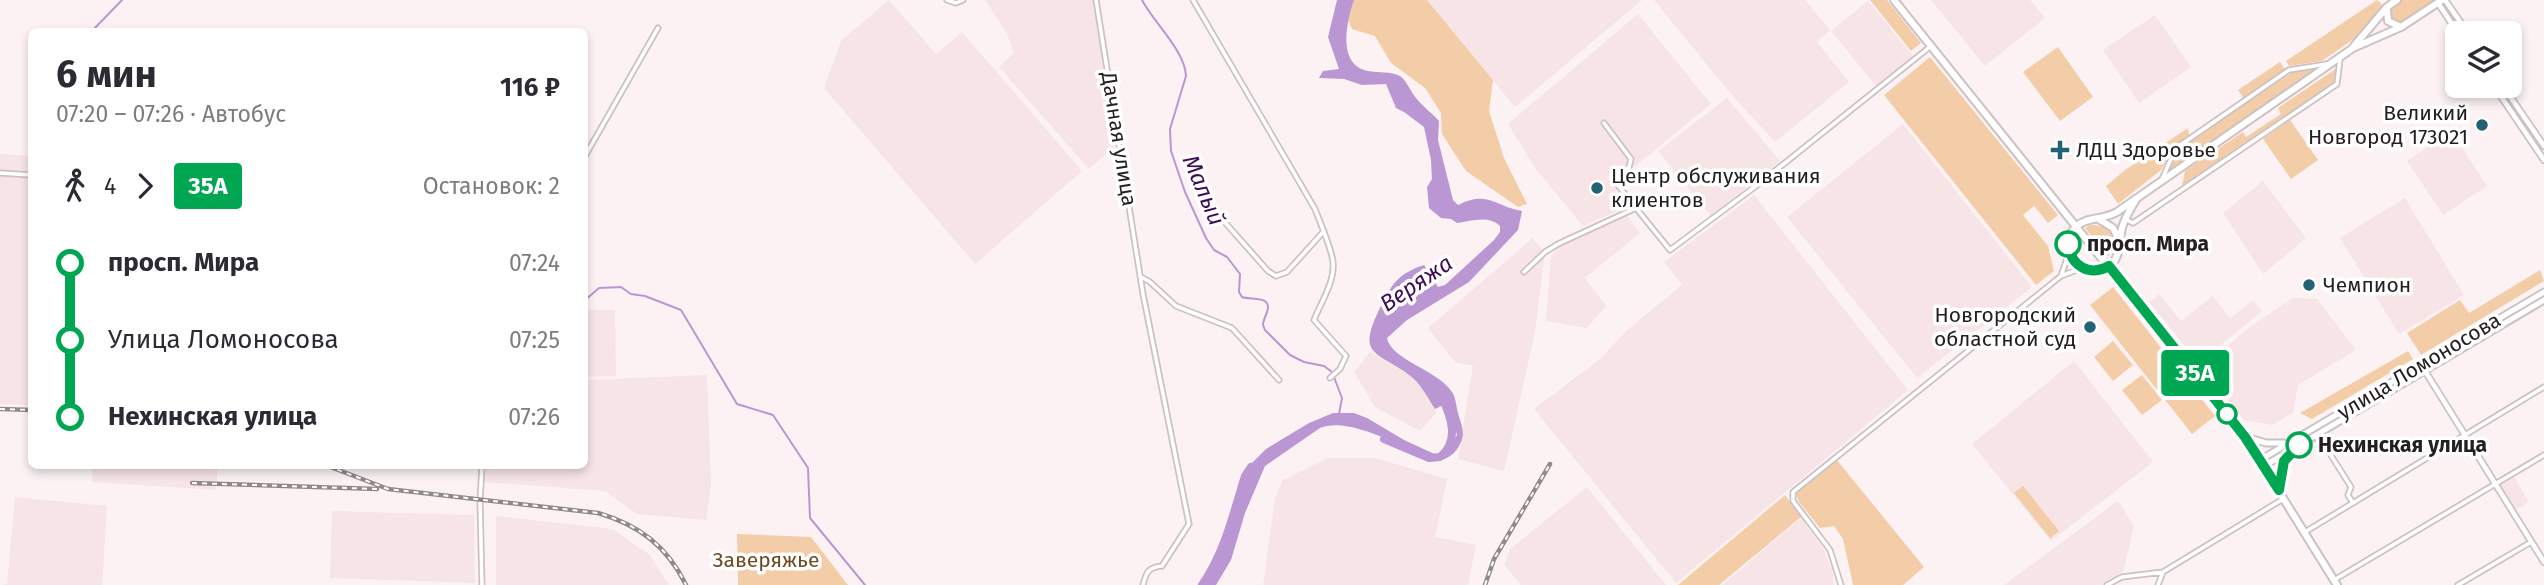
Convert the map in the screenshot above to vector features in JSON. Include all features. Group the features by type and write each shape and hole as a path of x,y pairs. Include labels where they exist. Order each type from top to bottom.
{"main road":[{"path":"1894,0 2245,437 2336,583"},
{"path":"2353,48 2387,7 2397,0"},
{"path":"2137,198 2125,219 2116,258 2109,266 2096,271 2082,268 2069,253 2069,239 2076,226 2087,220 2100,220 2112,215 2353,48 2401,27 2442,1"},
{"path":"2387,7 2388,21 2401,27"},
{"path":"2100,220 2113,228 2120,243"},
{"name":"улица Ломоносова","path":"2245,437 2274,444 2297,442 2315,435 2360,405 2425,371 2539,301 2544,292"},
{"name":"улица Ломоносова","path":"2262,463 2539,301"},
{"name":"улица Ломоносова","path":"2279,490 2284,461 2297,442"}],"street":[{"path":"947,0 956,3 963,0"},
{"name":"Дачная улица","path":"1096,0 1141,278 1189,524 1162,566 1152,567 1147,571 1143,585"},
{"path":"1193,0 1315,209 1324,231 1333,261 1331,282 1314,320 1346,356 1340,369 1330,378"},
{"path":"2442,1 2458,21"},
{"path":"2442,1 2452,21"},
{"path":"588,151 658,28"},
{"path":"1604,123 1631,159 1629,167 1613,179 1670,250 1756,186 1931,46"},
{"path":"2125,219 2133,223 2337,84 2341,56"},
{"path":"2161,181 2176,148 2289,70 2330,63"},
{"path":"2502,98 2544,160"},
{"path":"2511,98 2544,146"},
{"path":"0,173 28,175"},
{"path":"1524,272 1558,244 1636,208"},
{"path":"1222,219 1268,271 1278,277 1287,272 1324,231"},
{"path":"2061,276 2069,253"},
{"path":"1841,585 1830,550 1793,501 1793,492 2061,276 2082,268"},
{"path":"1141,278 1150,282 1176,306 1232,328 1279,380"},
{"path":"2425,371 2544,562"},
{"path":"2305,532 2544,387"},
{"path":"2315,435 2322,447 2328,449 2351,488 2348,495 2353,503"},
{"path":"2336,583 2544,456"},
{"path":"482,469 482,585"},
{"path":"2107,585 2122,577 2163,572 2285,498"},
{"path":"2458,585 2532,542"},
{"path":"2158,585 2163,572"}],"shaded area":[{"path":"889,0 936,54 962,32 1082,171 975,264 824,88 841,41"},
{"path":"985,0 1093,0 1117,145 1089,169 999,67 1014,53 1007,34"},
{"path":"1427,0 1642,0 1515,107"},
{"path":"1654,0 1805,0 1830,30 1817,42 1849,82 1775,142 1730,93"},
{"path":"1931,0 2030,0 2045,18 1985,66"},
{"path":"1868,1 1913,56 1876,86 1831,31"},
{"path":"1638,14 1711,104 1633,168 1624,166 1607,178 1629,206 1583,226 1535,168 1508,124"},
{"path":"2155,15 2191,67 2139,103 2103,50"},
{"path":"1727,98 1780,161 1711,216 1658,151"},
{"path":"1903,124 2032,287 1917,378 1787,217"},
{"path":"2451,131 2487,186 2443,215 2407,161"},
{"path":"0,154 28,156 28,405 0,404"},
{"path":"2263,181 2306,238 2263,274 2223,213"},
{"path":"1754,195 1908,390 1676,583 1534,409 1599,360 1626,331 1682,285 1664,262"},
{"path":"2405,198 2464,295 2399,334 2340,238"},
{"path":"1627,215 1640,233 1585,278 1606,306 1587,328 1546,321 1551,256 1560,246"},
{"path":"1533,238 1543,251 1544,260 1535,332 1504,471 1458,459 1473,366 1455,362 1428,328"},
{"path":"2159,294 2181,321 2213,296 2230,318 2253,300 2262,311 2199,363 2149,302"},
{"path":"2293,298 2317,299 2356,350 2298,385 2293,413 2272,425 2244,420 2202,368 2247,329"},
{"path":"588,310 615,310 616,376 588,377"},
{"path":"1370,352 1413,375 1437,412 1420,431 1375,407 1354,372"},
{"path":"2074,361 2153,462 2051,541 1972,444"},
{"path":"707,375 711,484 706,520 637,514 605,491 483,482 485,469 588,469 588,380"},
{"path":"1328,458 1375,458 1447,479 1435,537 1476,545 1468,585 1263,585 1275,498 1283,480"},
{"path":"93,469 218,469 216,490 92,482"},
{"path":"2514,476 2529,502 2515,510 2499,485"},
{"path":"1587,487 1666,585 1521,585 1504,565 1510,549"},
{"path":"15,497 107,506 102,585 0,585 7,584"},
{"path":"2118,501 2134,526 2123,573 2102,585 2004,585"},
{"path":"332,511 474,515 475,583 330,578"},
{"path":"496,516 612,529 650,555 669,585 496,585"},
{"path":"1801,518 1824,550 1834,585 1722,585"}],"green space":[{"path":"1353,0 1427,0 1493,80 1489,111 1504,158 1527,204 1518,207 1466,171 1442,134 1441,113 1425,88 1391,63 1375,36 1352,29 1348,20"},
{"path":"1870,0 1887,0 1921,43 1911,51"},
{"path":"2377,0 2384,6 2364,32 2322,61 2289,66 2286,61"},
{"path":"2400,0 2438,0 2402,24 2390,20 2389,9"},
{"path":"2058,47 2093,97 2060,121 2023,72"},
{"path":"1930,57 2058,215 2048,223 2034,206 2023,215 2048,246 2054,271 2036,285 1884,95"},
{"path":"2280,62 2286,71 2244,99 2238,90"},
{"path":"2318,67 2168,172 2179,148 2293,72"},
{"path":"2337,68 2335,83 2182,186 2185,171 2243,132 2246,137 2281,114 2278,108"},
{"path":"2290,120 2318,160 2291,179 2263,139"},
{"path":"2188,128 2189,135 2175,146 2161,170 2118,204 2106,186"},
{"path":"2090,225 2104,228 2112,236 2115,246 2108,257 2085,228"},
{"path":"2540,270 2544,281 2421,355 2407,333 2460,300 2469,313"},
{"path":"2113,287 2215,416 2192,434 2090,305"},
{"path":"2113,341 2133,365 2113,381 2094,357"},
{"path":"2408,351 2413,359 2312,419 2300,413"},
{"path":"2142,375 2162,400 2142,415 2122,390"},
{"path":"1836,459 1924,567 1903,585 1853,585 1843,539 1834,526 1820,528 1799,502 1796,494 1799,490"},
{"path":"2023,486 2059,531 2050,538 2014,493"},
{"path":"1785,495 1801,517 1719,585 1678,585"},
{"name":"Заверяжье","path":"737,534 811,537 848,585 738,585"}],"water":[{"path":"1337,0 1354,0 1346,41 1351,60 1368,71 1400,76 1439,121 1438,140 1453,200 1458,205 1477,199 1491,200 1522,211 1518,230 1469,282 1407,320 1387,338 1397,353 1436,377 1452,392 1463,432 1462,440 1454,453 1439,461 1363,430 1333,425 1320,428 1265,466 1245,513 1231,560 1216,585 1204,585 1221,559 1250,465 1266,449 1309,423 1333,413 1354,413 1439,456 1449,451 1457,435 1447,403 1435,409 1413,378 1374,352 1370,345 1370,335 1386,296 1403,275 1424,265 1438,287 1445,285 1494,240 1500,232 1500,226 1485,220 1457,223 1441,218 1429,208 1427,187 1432,179 1431,160 1424,127 1396,108 1386,84 1362,85 1344,79 1319,78 1323,71 1339,69 1328,37"}],"waterway":[{"path":"95,28 122,0"},
{"name":"Малый","path":"1142,0 1175,47 1184,66 1186,76 1170,129 1171,151 1185,192 1206,238 1214,250 1227,257 1240,274 1239,292 1242,297 1262,300 1267,304 1263,325 1265,330 1290,355 1304,362 1324,366 1332,372 1342,398 1339,414"},
{"path":"588,298 599,288 621,287 631,294 645,296 681,310 737,404 773,415 808,468 810,518 865,585"},
{"name":"Веряжа","path":"1384,439 1429,458 1440,457 1446,451 1452,436 1451,421 1442,397"},
{"name":"Веряжа","path":"1202,585 1223,546 1245,476 1251,467"}],"railway":[{"path":"0,409 28,410"},
{"path":"1485,585 1494,559 1550,464"},
{"path":"336,469 388,489 598,513 626,524 650,539 670,559 686,585"},
{"path":"192,483 377,489"}],"bus line":[{"name":"35А","path":"2068,244 2072,259 2082,268 2096,271 2109,266 2245,437 2279,490 2284,461 2299,445"}],"place":[{"name":"Великий Новгород 173021","path":"2482,125"},
{"name":"ЛДЦ Здоровье","path":"2060,150"},
{"name":"Центр обслуживания клиентов","path":"1597,188"},
{"name":"просп. Мира","path":"2068,244"},
{"name":"Чемпион","path":"2309,285"},
{"name":"Новгородский областной суд","path":"2090,327"},
{"name":"Нехинская улица","path":"2299,445"}]}
